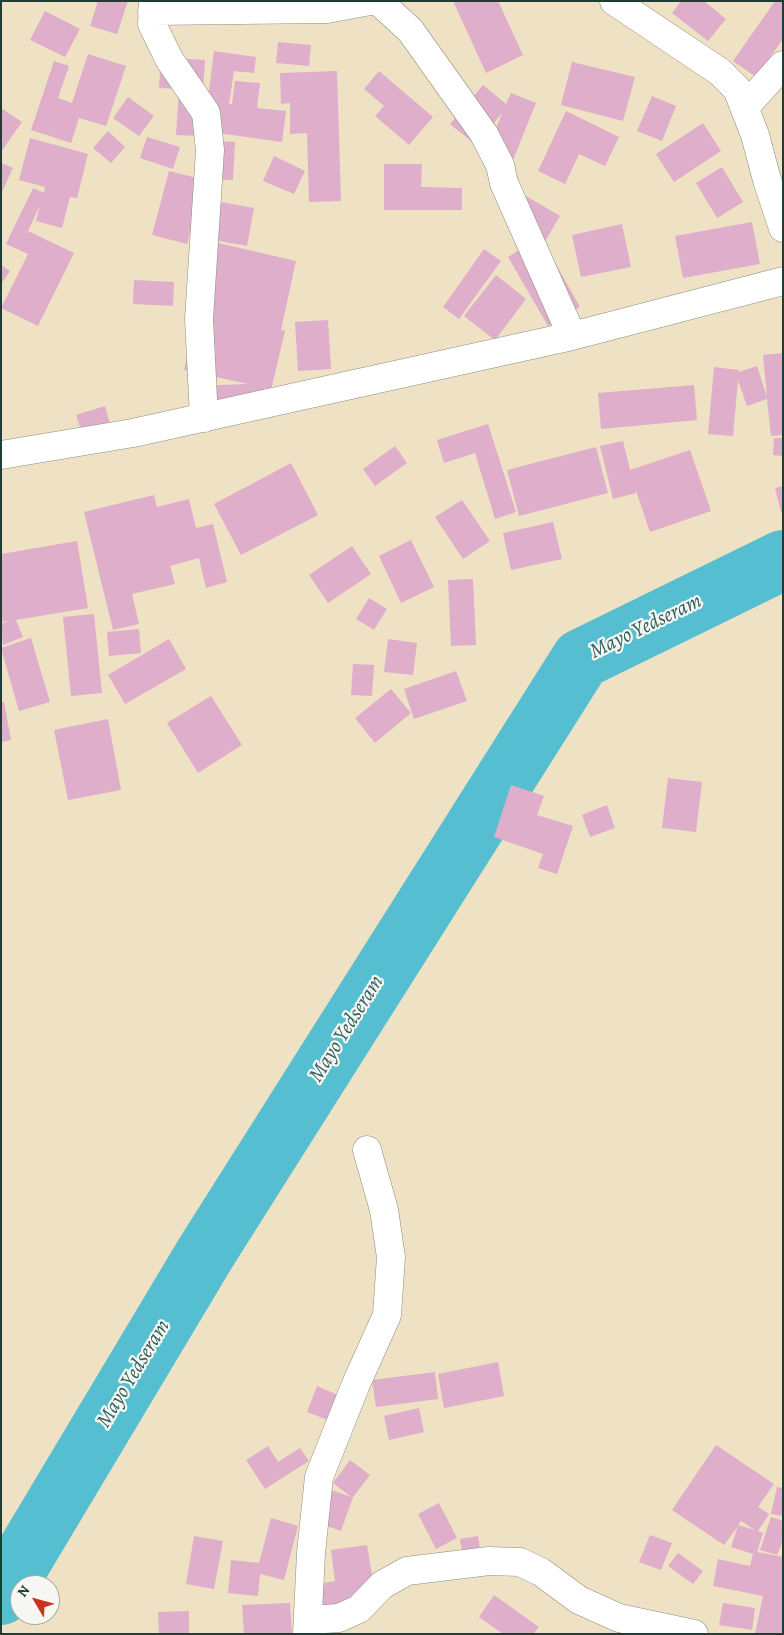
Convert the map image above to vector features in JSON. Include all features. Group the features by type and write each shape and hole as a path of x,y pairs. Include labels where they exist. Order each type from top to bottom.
{"street":[{"path":"614,1 720,72 737,89 755,135 783,228"},
{"path":"204,418 199,319 210,150 206,113 169,59 152,24 152,6 327,9 370,2 410,30 484,134 500,165 504,183 572,336"},
{"path":"745,107 783,65"},
{"path":"1,455 133,433 204,418 572,336 783,281"},
{"path":"368,1150 384,1210 391,1257 387,1315 356,1384 319,1477 311,1553 308,1627 359,1609 382,1585 407,1571 490,1561 520,1562 541,1572 579,1600 619,1618 694,1634"}],"building":[{"path":"98,1 128,1 117,34 90,26"},
{"path":"453,1 498,1 523,55 486,73"},
{"path":"681,1 704,1 726,19 708,41 672,13"},
{"path":"775,1 783,1 783,39 756,77 733,61"},
{"path":"45,11 80,29 65,57 30,40"},
{"path":"278,42 311,45 309,66 276,63"},
{"path":"214,51 256,57 254,73 234,71 229,104 232,104 235,81 260,83 257,108 286,111 282,142 204,131"},
{"path":"88,54 126,66 106,126 79,118 71,143 31,130 54,61 69,66 58,98 72,103"},
{"path":"161,57 205,60 200,136 176,135 179,89 159,88"},
{"path":"572,62 635,77 623,121 561,105"},
{"path":"337,71 341,201 309,202 307,133 290,134 290,103 281,104 280,73"},
{"path":"379,71 433,117 409,145 375,116 384,106 364,89"},
{"path":"483,85 506,104 511,93 536,103 509,170 484,160 502,113 476,145 450,124"},
{"path":"652,96 676,106 662,141 637,131"},
{"path":"128,97 154,116 139,136 113,118"},
{"path":"1,108 22,122 1,152"},
{"path":"566,111 619,137 605,166 579,154 565,184 538,171"},
{"path":"703,123 721,151 674,182 656,154"},
{"path":"108,131 125,147 111,163 93,148"},
{"path":"147,137 180,147 173,169 140,158"},
{"path":"30,138 88,154 77,198 70,197 62,228 36,221 40,205 28,231 74,253 38,326 1,308 28,254 6,244 33,188 44,193 45,187 19,180"},
{"path":"203,140 235,142 233,180 204,179 187,244 152,235 169,171 201,179"},
{"path":"274,156 305,171 294,194 263,181"},
{"path":"1,163 13,168 1,194"},
{"path":"384,164 422,164 421,187 462,188 462,210 384,210"},
{"path":"722,167 743,202 717,218 696,183"},
{"path":"526,196 560,216 544,243 580,307 548,326 508,257 532,242 507,227"},
{"path":"205,199 254,208 247,246 198,237"},
{"path":"752,222 760,264 683,278 675,236"},
{"path":"622,224 631,267 581,277 572,235"},
{"path":"214,242 296,261 281,330 285,331 271,390 264,388 265,405 195,408 194,386 248,384 184,370"},
{"path":"484,249 501,261 459,319 443,307"},
{"path":"1,265 10,271 1,284"},
{"path":"496,275 526,299 495,340 464,316"},
{"path":"134,280 174,282 173,306 133,304"},
{"path":"328,320 331,369 298,371 295,322"},
{"path":"783,353 783,435 771,436 767,399 747,406 738,380 733,436 708,434 714,367 739,370 739,372 757,366 767,397 763,355"},
{"path":"694,385 697,420 601,429 598,393"},
{"path":"105,406 110,424 82,433 76,415"},
{"path":"488,424 516,512 495,519 475,453 444,463 437,440"},
{"path":"774,438 783,438 783,456 773,455"},
{"path":"623,441 630,470 690,450 711,511 650,532 635,488 636,493 613,499 600,446"},
{"path":"395,446 407,463 375,486 363,469"},
{"path":"596,447 608,493 519,516 507,470"},
{"path":"291,463 318,515 241,555 214,504"},
{"path":"783,486 783,511 781,512 775,488"},
{"path":"154,495 157,507 189,499 196,528 213,524 227,582 206,588 199,558 170,566 175,584 132,594 139,624 113,630 84,512"},
{"path":"462,500 490,541 463,559 435,517"},
{"path":"553,522 562,559 511,570 503,533"},
{"path":"411,540 434,587 401,603 379,556"},
{"path":"77,541 88,608 16,620 23,637 3,645 1,624 9,621 1,622 1,554"},
{"path":"352,546 371,574 328,603 309,575"},
{"path":"473,579 476,645 451,646 448,580"},
{"path":"369,598 387,609 374,630 356,619"},
{"path":"94,614 102,693 71,696 63,617"},
{"path":"139,629 141,653 109,656 107,632"},
{"path":"31,638 50,702 19,711 1,648"},
{"path":"169,639 186,669 125,704 108,675"},
{"path":"388,639 417,643 413,675 384,672"},
{"path":"353,664 374,665 372,696 351,695"},
{"path":"456,671 467,701 414,719 404,689"},
{"path":"391,689 411,713 375,743 355,718"},
{"path":"211,696 242,745 198,773 167,723"},
{"path":"1,702 4,702 11,740 1,742"},
{"path":"108,719 121,790 68,800 54,730"},
{"path":"668,778 702,782 696,832 662,828"},
{"path":"511,785 544,796 537,815 573,826 557,874 538,868 543,854 494,837"},
{"path":"607,805 615,828 590,837 582,815"},
{"path":"498,1362 504,1396 444,1408 438,1374"},
{"path":"435,1372 438,1399 376,1407 372,1380"},
{"path":"317,1386 340,1396 330,1421 307,1412"},
{"path":"419,1408 424,1432 389,1440 384,1416"},
{"path":"716,1445 774,1484 758,1507 769,1514 758,1531 763,1533 757,1552 783,1557 782,1634 755,1634 763,1596 713,1586 718,1559 750,1566 753,1554 731,1547 738,1526 724,1545 672,1510","holes":["741,1521 755,1530 738,1525"]},
{"path":"268,1446 278,1462 300,1448 309,1461 265,1489 246,1460"},
{"path":"350,1460 370,1475 353,1497 341,1531 315,1522 326,1488 351,1497 333,1483"},
{"path":"777,1487 783,1488 783,1516 771,1514"},
{"path":"439,1503 457,1538 436,1549 418,1514"},
{"path":"771,1517 783,1521 783,1540 777,1555 760,1550"},
{"path":"271,1518 298,1526 284,1580 260,1574 258,1596 228,1593 231,1560 259,1563"},
{"path":"650,1535 672,1543 661,1570 639,1562"},
{"path":"194,1536 223,1541 214,1589 186,1584"},
{"path":"478,1536 483,1568 465,1571 460,1539"},
{"path":"367,1545 376,1600 322,1609 318,1584 335,1581 331,1550"},
{"path":"678,1553 703,1571 693,1584 668,1566"},
{"path":"494,1595 539,1627 533,1634 503,1634 479,1617"},
{"path":"290,1603 292,1634 244,1634 242,1605"},
{"path":"723,1603 755,1608 752,1630 719,1625"},
{"path":"189,1611 189,1634 159,1634 158,1612"}],"waterway":[{"name":"Mayo Yedseram","path":"1,1595 205,1254 581,659 783,560"}]}
